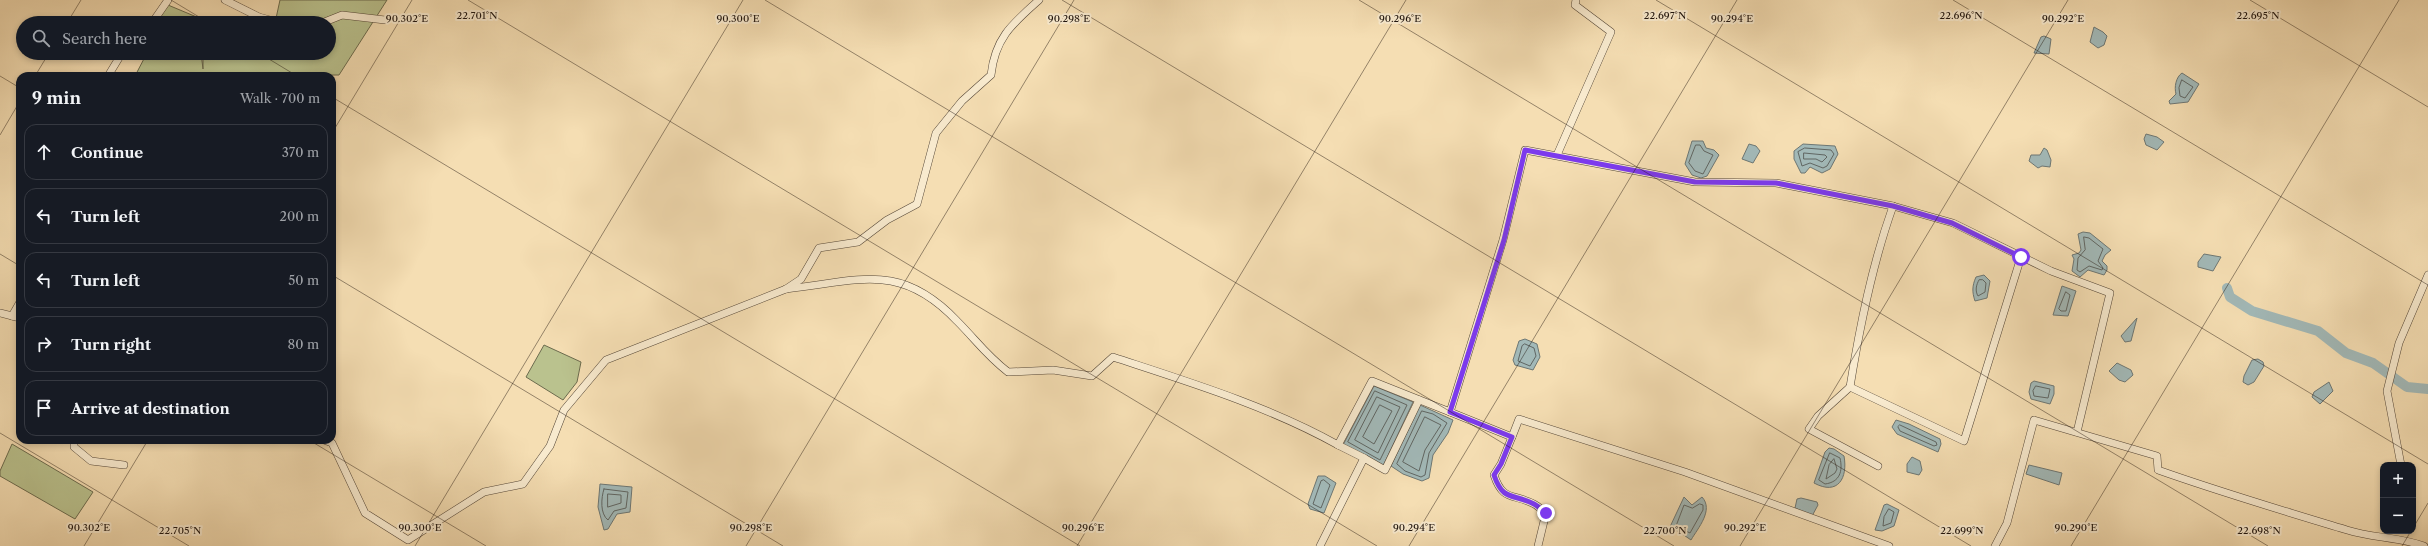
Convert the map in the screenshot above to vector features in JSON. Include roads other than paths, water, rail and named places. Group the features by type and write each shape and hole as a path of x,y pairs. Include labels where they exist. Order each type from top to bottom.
{"street":[{"path":"157,16 168,0"},
{"path":"225,0 257,16"},
{"path":"332,444 365,513 408,540 484,492 523,484 550,446 564,410 606,360 786,288 801,279 820,248 858,242 887,220 917,204 936,133 962,101 991,75 993,54 1007,28 1039,0"},
{"path":"1557,155 1611,32 1575,5 1576,0"},
{"path":"336,17 342,15 386,20"},
{"path":"110,72 118,60"},
{"path":"1450,412 1504,240 1525,150 1695,182 1776,183 1893,206 1952,223 2021,257 2110,293 2077,432"},
{"path":"1850,387 1860,322 1873,271 1893,206"},
{"path":"1850,387 1964,440 2021,257"},
{"path":"2400,462 2387,391 2399,342 2428,276"},
{"path":"786,288 865,278 899,281 931,296 957,321 987,356 1008,372 1053,370 1092,376 1113,357 1234,398 1309,429 1385,470 1419,400"},
{"path":"12,316 16,309"},
{"path":"0,313 16,317"},
{"path":"1338,445 1372,381 1512,437"},
{"path":"1850,387 1844,390 1818,416 1809,429 1878,466"},
{"path":"1538,546 1546,513 1535,504 1511,498 1499,489 1494,475 1501,464 1519,419 1665,466 1890,546"},
{"path":"1995,546 2007,523 2034,420 2077,432 2088,438 2157,456 2158,470 2347,530 2371,536 2402,539 2424,546"},
{"path":"74,444 74,447 91,461 124,465"},
{"path":"1320,546 1364,458"},
{"path":"2402,539 2403,534"}],"water":[{"path":"2094,27 2107,36 2104,45 2098,48 2090,42"},
{"path":"2044,36 2051,39 2049,54 2034,53 2041,37"},
{"path":"2182,73 2199,84 2188,102 2170,104 2169,101 2176,94 2175,85"},
{"path":"2146,134 2157,137 2164,142 2157,150 2146,145 2144,139"},
{"path":"1692,141 1703,141 1706,148 1714,150 1719,155 1707,176 1701,178 1692,175 1685,164"},
{"path":"1749,144 1756,146 1760,151 1753,163 1742,159"},
{"path":"1803,144 1835,146 1838,154 1830,169 1822,173 1810,167 1805,173 1801,173 1794,159 1794,151"},
{"path":"2044,148 2047,150 2051,160 2050,167 2042,166 2038,168 2029,161 2031,155 2040,155"},
{"path":"2083,232 2090,233 2111,250 2105,255 2102,261 2107,266 2107,270 2104,275 2088,270 2080,277 2072,271 2074,259 2072,255 2079,253 2081,250 2078,234"},
{"path":"2204,254 2221,257 2213,271 2198,267 2198,262"},
{"path":"1984,275 1990,281 1987,298 1975,301 1973,286 1976,277"},
{"path":"2062,286 2076,291 2068,316 2053,315"},
{"path":"2137,318 2131,341 2125,342 2121,336"},
{"path":"1525,339 1537,344 1540,357 1533,370 1515,365 1513,360 1519,341"},
{"path":"2258,359 2263,362 2264,366 2254,382 2248,385 2243,382 2244,376 2252,360"},
{"path":"2117,363 2131,370 2133,375 2125,382 2119,380 2109,371"},
{"path":"2034,381 2054,386 2054,394 2050,404 2031,399 2029,392 2031,383"},
{"path":"2329,382 2333,391 2320,404 2312,397 2314,392"},
{"path":"1374,386 1413,402 1383,466 1343,445"},
{"path":"1420,405 1453,420 1448,433 1433,455 1429,478 1422,481 1403,474 1391,466"},
{"path":"1896,420 1909,424 1940,439 1941,444 1938,452 1897,434 1892,427"},
{"path":"1829,448 1834,449 1844,456 1845,464 1843,478 1840,483 1829,487 1814,483 1825,452"},
{"path":"1912,457 1920,461 1922,470 1919,475 1907,472 1907,464"},
{"path":"2029,465 2062,473 2059,485 2026,474"},
{"path":"1318,476 1325,476 1336,483 1324,513 1310,509 1308,504"},
{"path":"600,484 632,487 630,512 617,514 608,529 604,530 598,507"},
{"path":"1684,497 1692,505 1702,497 1706,508 1704,519 1691,540 1678,531 1669,529"},
{"path":"1801,498 1817,502 1818,505 1812,516 1795,508 1797,499"},
{"path":"1887,504 1899,510 1894,526 1882,531 1875,530 1884,505"}],"waterway":[{"path":"2227,288 2230,297 2252,311 2318,331 2346,353 2373,363 2407,387 2428,389"}]}
